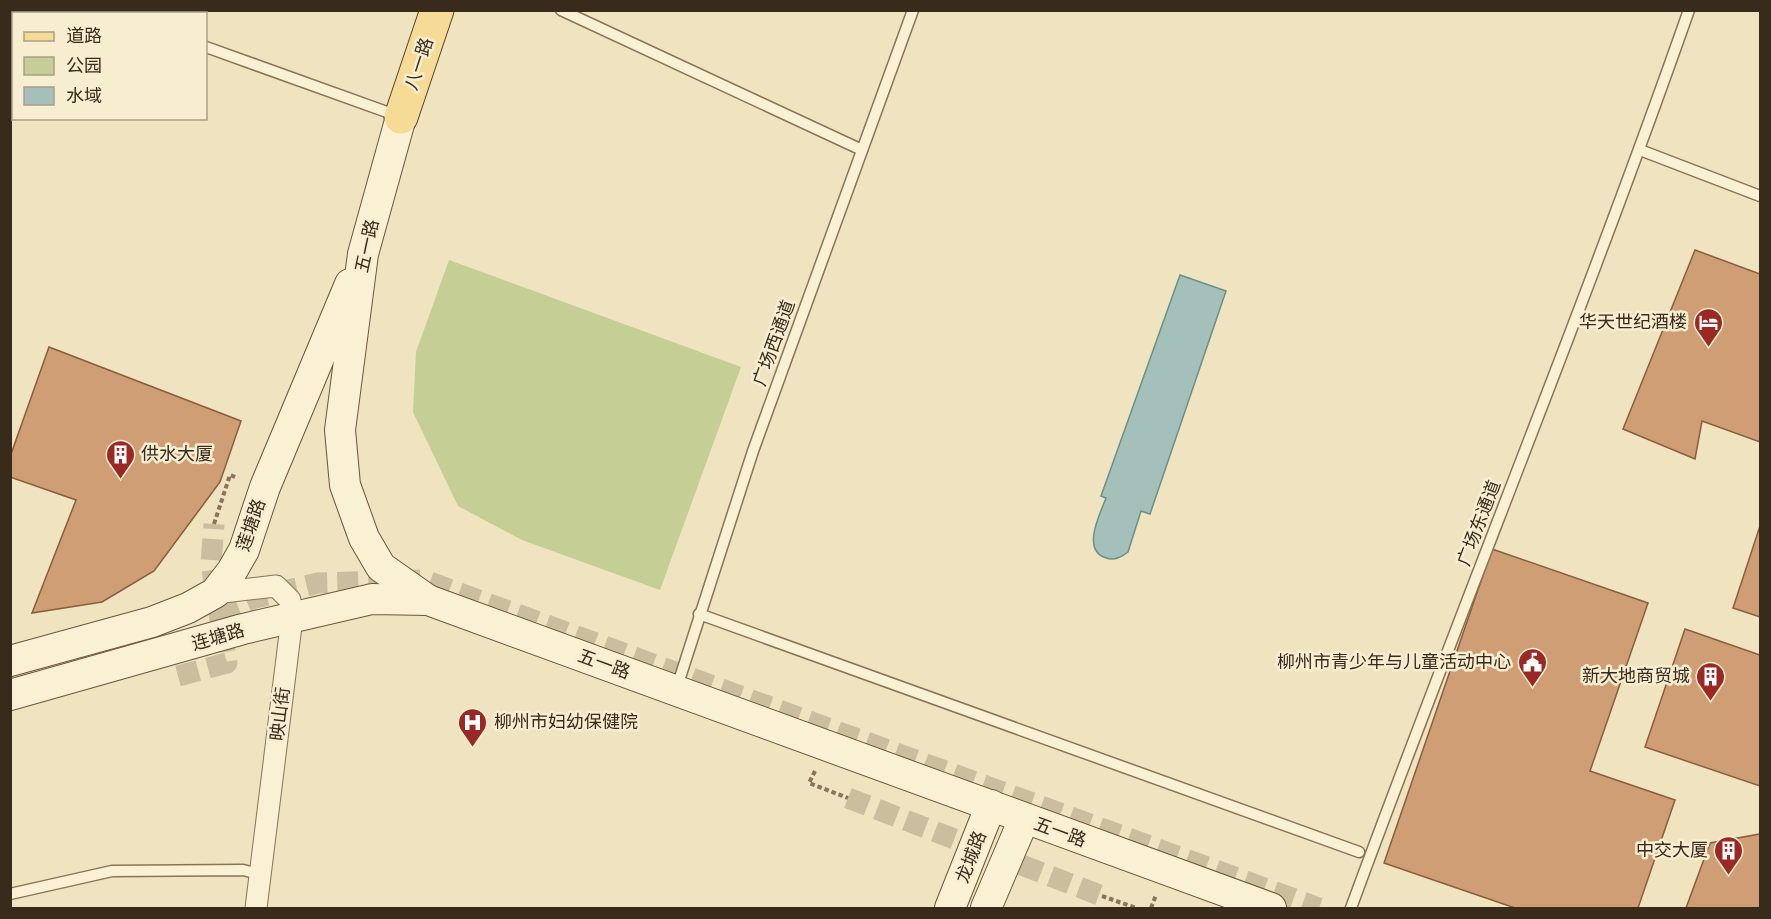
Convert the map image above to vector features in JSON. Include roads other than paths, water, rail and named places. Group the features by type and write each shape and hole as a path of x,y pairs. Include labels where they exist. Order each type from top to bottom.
{"main road":[{"name":"八一路","path":"401,117 437,10"},
{"name":"五一路","path":"401,117 363,254 340,430 345,485 364,538 381,567 428,600 1271,909"},
{"name":"莲塘路","path":"10,661 152,622 188,608 215,593 244,550 265,487 363,254"},
{"name":"连塘路","path":"10,695 243,629 372,599 428,600"},
{"name":"龙城路","path":"950,909 991,805"},
{"name":"龙城路","path":"986,909 1024,819"}],"street":[{"name":"映山街","path":"215,593 276,586 290,600 292,618 256,909"}],"lane":[{"path":"561,10 862,150"},
{"name":"广场西通道","path":"676,690 753,451 914,10"},
{"name":"广场东通道","path":"1351,909 1405,761 1640,150 1689,10"},
{"path":"207,47 401,117"},
{"path":"1640,150 1761,196"},
{"path":"699,614 1359,852"},
{"path":"10,894 112,871 243,870 259,874"}],"water":[{"path":"1180,275 1226,291 1150,514 1141,511 1128,552 1115,559 1109,559 1099,554 1093,540 1106,498 1101,496"}],"tunnel":[{"path":"178,676 227,663 211,563 214,524"},
{"path":"218,613 255,598 318,583 424,580 1319,908"},
{"path":"848,798 1102,896"}],"place":[{"name":"华天世纪酒楼","path":"1708,348"},
{"name":"供水大厦","path":"120,480"},
{"name":"柳州市青少年与儿童活动中心","path":"1532,688"},
{"name":"新大地商贸城","path":"1711,702"},
{"name":"柳州市妇幼保健院","path":"473,748"},
{"name":"中交大厦","path":"1729,876"}]}
